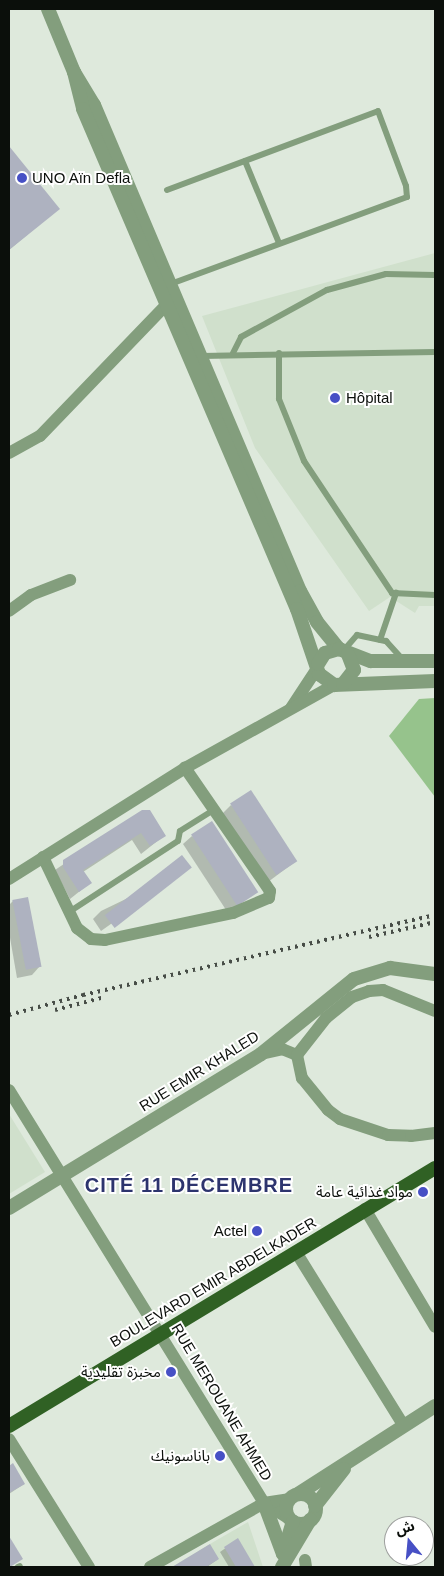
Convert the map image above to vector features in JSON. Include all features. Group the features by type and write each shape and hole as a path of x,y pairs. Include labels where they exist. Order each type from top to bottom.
{"main road":[{"name":"BOULEVARD EMIR ABDELKADER","path":"9,1426 435,1168"}],"street":[{"path":"48,9 74,72 83,109 322,679 338,684 435,680"},
{"path":"9,878 185,768 291,708 338,684 354,670 344,651 317,622 300,591 94,105 74,72"},
{"path":"9,453 40,436 166,305"},
{"path":"9,611 31,596 70,580"},
{"path":"291,708 325,652 344,651 371,660 435,662"},
{"path":"43,857 77,928 91,939 105,940 233,913 269,898 270,891 185,768"},
{"name":"RUE EMIR KHALED","path":"9,1208 261,1054 354,979 390,968 435,974"},
{"path":"297,1055 326,1018 352,997 368,991 383,990 435,1011"},
{"path":"261,1054 282,1050 297,1055"},
{"path":"297,1055 302,1078 328,1110 340,1119 388,1134 411,1136 435,1132"},
{"name":"RUE MEROUANE AHMED","path":"9,1090 161,1333 264,1503"},
{"path":"365,1209 435,1327"},
{"path":"296,1252 404,1426"},
{"path":"282,1563 291,1520 286,1509 294,1496 435,1406"},
{"path":"9,1438 90,1567"},
{"path":"282,1563 310,1520 315,1506 356,1456"},
{"path":"150,1567 264,1503 294,1496 309,1496 315,1506"},
{"path":"264,1503 291,1520 301,1523 310,1520"},
{"path":"264,1503 282,1563"}],"lane":[{"path":"167,190 378,111 406,186 407,197 170,284"},
{"path":"245,161 279,243"},
{"path":"233,353 242,337 327,290 386,274 435,276"},
{"path":"201,356 233,353 435,352"},
{"path":"279,353 278,399 304,461 392,593 435,595"},
{"path":"380,640 396,593"},
{"path":"344,651 357,635 386,641 404,661"},
{"path":"70,912 178,841 180,831 214,810"}],"shaded area":[{"name":"Hôpital","path":"435,253 435,606 419,606 415,613 390,597 369,611 255,448 202,316"},
{"path":"9,1114 45,1172 9,1194"},
{"path":"248,1522 263,1567 172,1567 210,1544"}],"green space":[{"path":"435,698 435,797 389,736 419,699"}],"building":[{"name":"UNO Aïn Defla","path":"9,146 60,209 9,250"},
{"path":"251,790 297,861 276,875 230,804"},
{"path":"142,810 150,810 166,836 150,846 141,833 83,870 92,883 79,892 63,867 63,860"},
{"path":"212,821 258,892 237,906 191,835"},
{"path":"182,855 192,868 115,928 105,915"},
{"path":"28,897 42,967 26,970 12,900"},
{"path":"13,1463 25,1484 9,1493 9,1466"},
{"path":"9,1536 23,1559 10,1567 9,1567"},
{"path":"238,1538 255,1567 236,1567 224,1547"},
{"path":"210,1544 219,1559 206,1567 172,1567"}],"railway":[{"path":"9,1015 83,995 435,915"},
{"path":"369,937 435,922"},
{"path":"55,1010 105,997"}],"place":[{"name":"UNO Aïn Defla","path":"22,178"},
{"name":"Hôpital","path":"335,398"},
{"name":"مواد غذائية عامة","path":"423,1192"},
{"name":"Actel","path":"257,1231"},
{"name":"مخبزة تقليدية","path":"171,1372"},
{"name":"باناسونيك","path":"220,1456"}],"district":[{"name":"CITÉ 11 DÉCEMBRE","path":"189,1185"}]}
